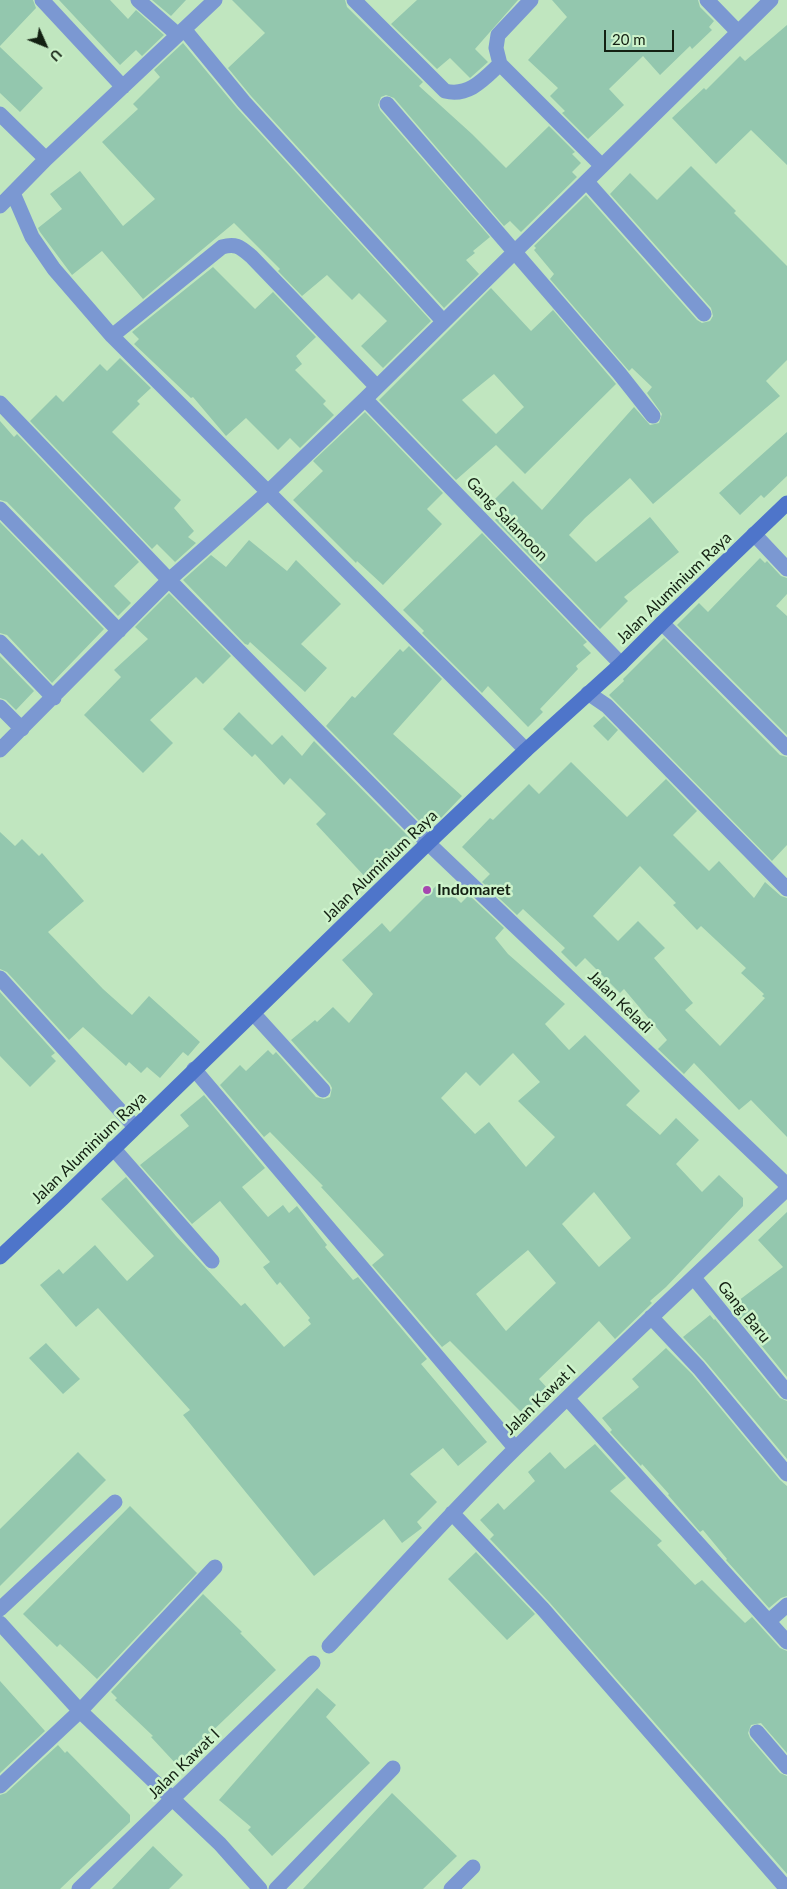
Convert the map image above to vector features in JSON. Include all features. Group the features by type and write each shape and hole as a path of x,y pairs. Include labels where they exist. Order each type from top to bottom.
{"main road":[{"name":"Jalan Aluminium Raya","path":"0,1257 526,750 621,664 787,503"}],"street":[{"path":"42,0 123,87"},
{"path":"138,0 181,32 443,321"},
{"path":"0,206 46,159 215,0"},
{"path":"354,0 445,92 460,92 471,89 500,64"},
{"path":"531,0 498,36 496,48 500,64 602,166"},
{"path":"707,0 738,32"},
{"path":"0,750 54,698 169,580 267,493 366,399 443,321 771,0"},
{"path":"387,104 514,253 619,372 653,416"},
{"path":"0,114 46,159"},
{"path":"587,182 704,314"},
{"path":"13,193 32,237 54,269 112,336 526,750"},
{"path":"112,336 222,247 232,244 251,256 377,387"},
{"name":"Gang Salamoon","path":"366,399 621,664"},
{"name":"Jalan Keladi","path":"0,403 169,580 428,844 787,1185"},
{"path":"0,510 119,631"},
{"path":"754,534 787,569"},
{"path":"662,623 787,748"},
{"path":"0,642 54,698"},
{"path":"588,693 607,706 784,880"},
{"path":"0,707 22,729"},
{"path":"0,978 135,1127"},
{"path":"253,1013 323,1090"},
{"path":"194,1069 515,1448"},
{"path":"113,1148 212,1261"},
{"name":"Jalan Kawat I","path":"329,1646 515,1448 787,1190"},
{"name":"Gang Baru","path":"694,1278 787,1392"},
{"path":"651,1317 699,1368 787,1474"},
{"path":"567,1398 787,1642"},
{"path":"0,1609 116,1502"},
{"path":"452,1513 543,1609 787,1888"},
{"path":"0,1786 80,1711 216,1566"},
{"path":"769,1622 787,1605"},
{"path":"0,1623 80,1711 220,1844 260,1889"},
{"name":"Jalan Kawat I","path":"79,1889 314,1663"},
{"path":"756,1732 787,1767"},
{"path":"276,1889 393,1768"},
{"path":"451,1889 473,1867"}],"building":[{"path":"0,0 33,0 36,8 0,46"},
{"path":"59,0 110,0 128,19 136,10 164,35 142,56 136,50 120,65"},
{"path":"152,0 186,0 171,16"},
{"path":"232,0 345,0 347,7 423,82 419,86 506,168 549,126 575,152 572,154 581,163 572,172 577,177 521,232 510,221 504,226 394,98 386,95 381,97 378,105 380,110 490,237 473,251 475,253 466,260 479,274 444,308 251,96 228,68 265,33"},
{"path":"417,0 518,0 475,49 488,62 470,78 450,58 437,69 391,24"},
{"path":"552,0 698,0 700,7 714,21 709,27 712,30 692,49 690,46 660,75 643,56 609,89 624,105 588,139 562,113 565,111 550,96 558,88 528,60 567,17"},
{"path":"787,25 787,165 751,130 716,164 672,118 704,88 706,90 740,56 745,61"},
{"path":"183,43 237,108 431,321 383,368 361,346 387,321 359,293 352,300 327,275 302,296 278,271 280,269 234,223 143,299 102,251 72,275 40,232 38,228 62,209 50,194 80,171 123,226 155,199 102,142 138,109 133,104 160,77 154,70"},
{"path":"0,47 43,88 20,112 0,93"},
{"path":"691,166 736,211 734,213 787,266 787,360 766,381 780,396 653,504 630,478 569,535 596,562 650,517 679,552 624,597 628,601 600,629 495,520 505,509 495,499 513,481 542,510 634,407 650,425 659,423 662,414 647,393 652,387 632,368 629,371 550,279 554,274 534,250 536,248 534,246 586,195 697,320 702,323 710,321 713,316 711,308 610,194 630,173 657,200"},
{"path":"213,267 255,309 273,292 316,337 296,356 302,364 295,370 326,401 323,404 334,415 300,448 290,438 278,450 246,418 226,436 193,397 191,398 134,344 139,339 132,332"},
{"path":"491,288 531,331 553,310 616,384 525,474 496,445 456,480 379,400","holes":["494,374 524,407 496,434 462,400"]},
{"path":"120,358 151,388 137,401 140,404 112,432 181,500 174,508 194,531 188,537 196,543 175,562 157,544 152,549 30,421 56,395 63,402 100,364 107,371"},
{"path":"365,412 443,493 427,509 442,524 383,585 357,561 356,563 293,500 323,471 313,461"},
{"path":"0,421 14,437 17,434 139,562 114,586 131,603 118,616 7,502 0,500"},
{"path":"787,432 787,476 764,498 761,495 740,515 719,493"},
{"path":"0,522 104,629 52,683 7,635 0,633"},
{"path":"482,533 587,642 583,645 591,653 576,666 578,669 540,709 543,712 528,727 488,686 482,693 422,633 424,631 403,610"},
{"path":"249,540 287,571 296,560 341,604 301,644 327,668 305,692 250,642 248,645 245,644 183,580 211,555 226,567"},
{"path":"760,558 765,563 767,561 781,576 787,578 787,594 776,606 787,616 787,735 677,625 699,603 708,612"},
{"path":"169,593 231,656 203,684 196,677 150,720 173,743 143,773 84,715 121,677 114,670 148,639 135,627"},
{"path":"664,638 780,755 787,757 787,845 772,861 609,695"},
{"path":"409,646 442,679 393,734 462,796 441,818 434,812 423,825 326,726 352,696 355,698 400,649 403,652"},
{"path":"0,656 34,691 16,710 6,700 0,698"},
{"path":"239,712 272,745 282,735 302,756 314,741 410,838 368,880 316,824 326,814 290,778 284,785 255,754 252,757 223,729"},
{"path":"604,716 618,730 608,741 593,726"},
{"path":"571,762 627,817 666,779 697,811 673,835 709,871 719,861 754,898 765,882 781,896 787,898 787,1137 751,1100 739,1110 694,1063 684,1074 658,1049 667,1040 624,989 620,993 585,958 576,967 561,952 565,948 523,909 517,915 482,882 490,874 462,847 490,818 493,820 529,784 539,794","holes":["640,866 676,903 673,905 697,930 701,926 746,968 741,973 764,994 762,996 765,998 720,1046 685,1010 693,1003 654,958 665,948 638,921 618,941 593,916"]},
{"path":"0,832 15,846 22,839 39,856 42,853 84,901 48,932 103,989 132,1015 149,996 200,1042 188,1056 183,1052 160,1078 147,1067 141,1073 129,1062 126,1066 83,1027 69,1040 7,972 0,969"},
{"path":"440,882 461,903 469,895 504,928 495,938 508,954 565,1004 545,1024 569,1050 585,1035 640,1091 626,1105 660,1135 676,1118 699,1140 676,1164 702,1192 719,1175 743,1198 743,1206 666,1287 650,1301 652,1303 615,1339 599,1321 539,1379 548,1389 523,1414 450,1341 442,1347 372,1265 384,1255 321,1187 323,1186 270,1132 264,1137 220,1085 240,1065 246,1071 268,1050 273,1055 276,1052 316,1097 324,1099 330,1097 332,1088 330,1084 291,1040 315,1020 317,1022 333,1007 349,1023 373,994 342,960 382,923 390,932","holes":["513,1053 540,1082 518,1101 555,1137 526,1167 489,1122 475,1134 441,1098 466,1072 480,1086","594,1192 631,1238 599,1267 562,1224","528,1250 556,1283 506,1331 476,1294"]},
{"path":"0,992 55,1053 51,1056 56,1061 30,1087 0,1056"},
{"path":"204,1095 265,1168 242,1187 268,1217 283,1205 289,1213 297,1206 327,1245 325,1247 353,1280 358,1277 427,1359 421,1364 487,1442 458,1466 443,1448 410,1474 437,1502 417,1522 422,1528 402,1543 384,1519 314,1576 183,1415 190,1410 98,1308 76,1327 40,1285 59,1269 63,1274 95,1245 127,1281 154,1256 101,1199 126,1177 176,1236 241,1306 245,1303 284,1347 311,1324 308,1320 310,1318 280,1282 277,1285 263,1267 270,1262 220,1201 192,1224 140,1165 189,1126 180,1115"},
{"path":"787,1212 787,1377 730,1307 783,1267 758,1240"},
{"path":"710,1315 780,1398 787,1401 787,1459 683,1337"},
{"path":"46,1343 80,1379 63,1394 29,1358"},
{"path":"666,1348 692,1374 787,1486 787,1596 781,1598 769,1608 726,1560 703,1530 700,1532 642,1464 641,1466 610,1432 612,1430 602,1418 639,1387 632,1379"},
{"path":"595,1444 626,1478 610,1491 662,1541 657,1545 695,1585 702,1580 745,1623 752,1617 780,1648 787,1651 787,1753 761,1723 751,1725 748,1733 750,1738 780,1773 787,1776 787,1874 550,1603 490,1539 494,1535 480,1520 498,1503 504,1510 535,1481 528,1472 550,1452 565,1469"},
{"path":"78,1452 106,1480 0,1586 0,1529"},
{"path":"130,1506 197,1573 97,1679 60,1644 57,1647 23,1614"},
{"path":"476,1552 535,1614 507,1640 448,1579"},
{"path":"203,1594 242,1632 240,1633 276,1670 177,1765 151,1737 153,1736 115,1700 117,1698 111,1692"},
{"path":"0,1681 45,1731 0,1773"},
{"path":"317,1688 336,1705 326,1717 370,1763 272,1856 248,1830 251,1827 219,1800"},
{"path":"58,1745 65,1753 67,1751 130,1815 130,1822 60,1889 0,1889 0,1795 6,1793"},
{"path":"392,1793 457,1856 423,1889 303,1889"},
{"path":"153,1846 183,1875 169,1889 112,1889"}],"place":[{"name":"Indomaret","path":"427,890"}]}
